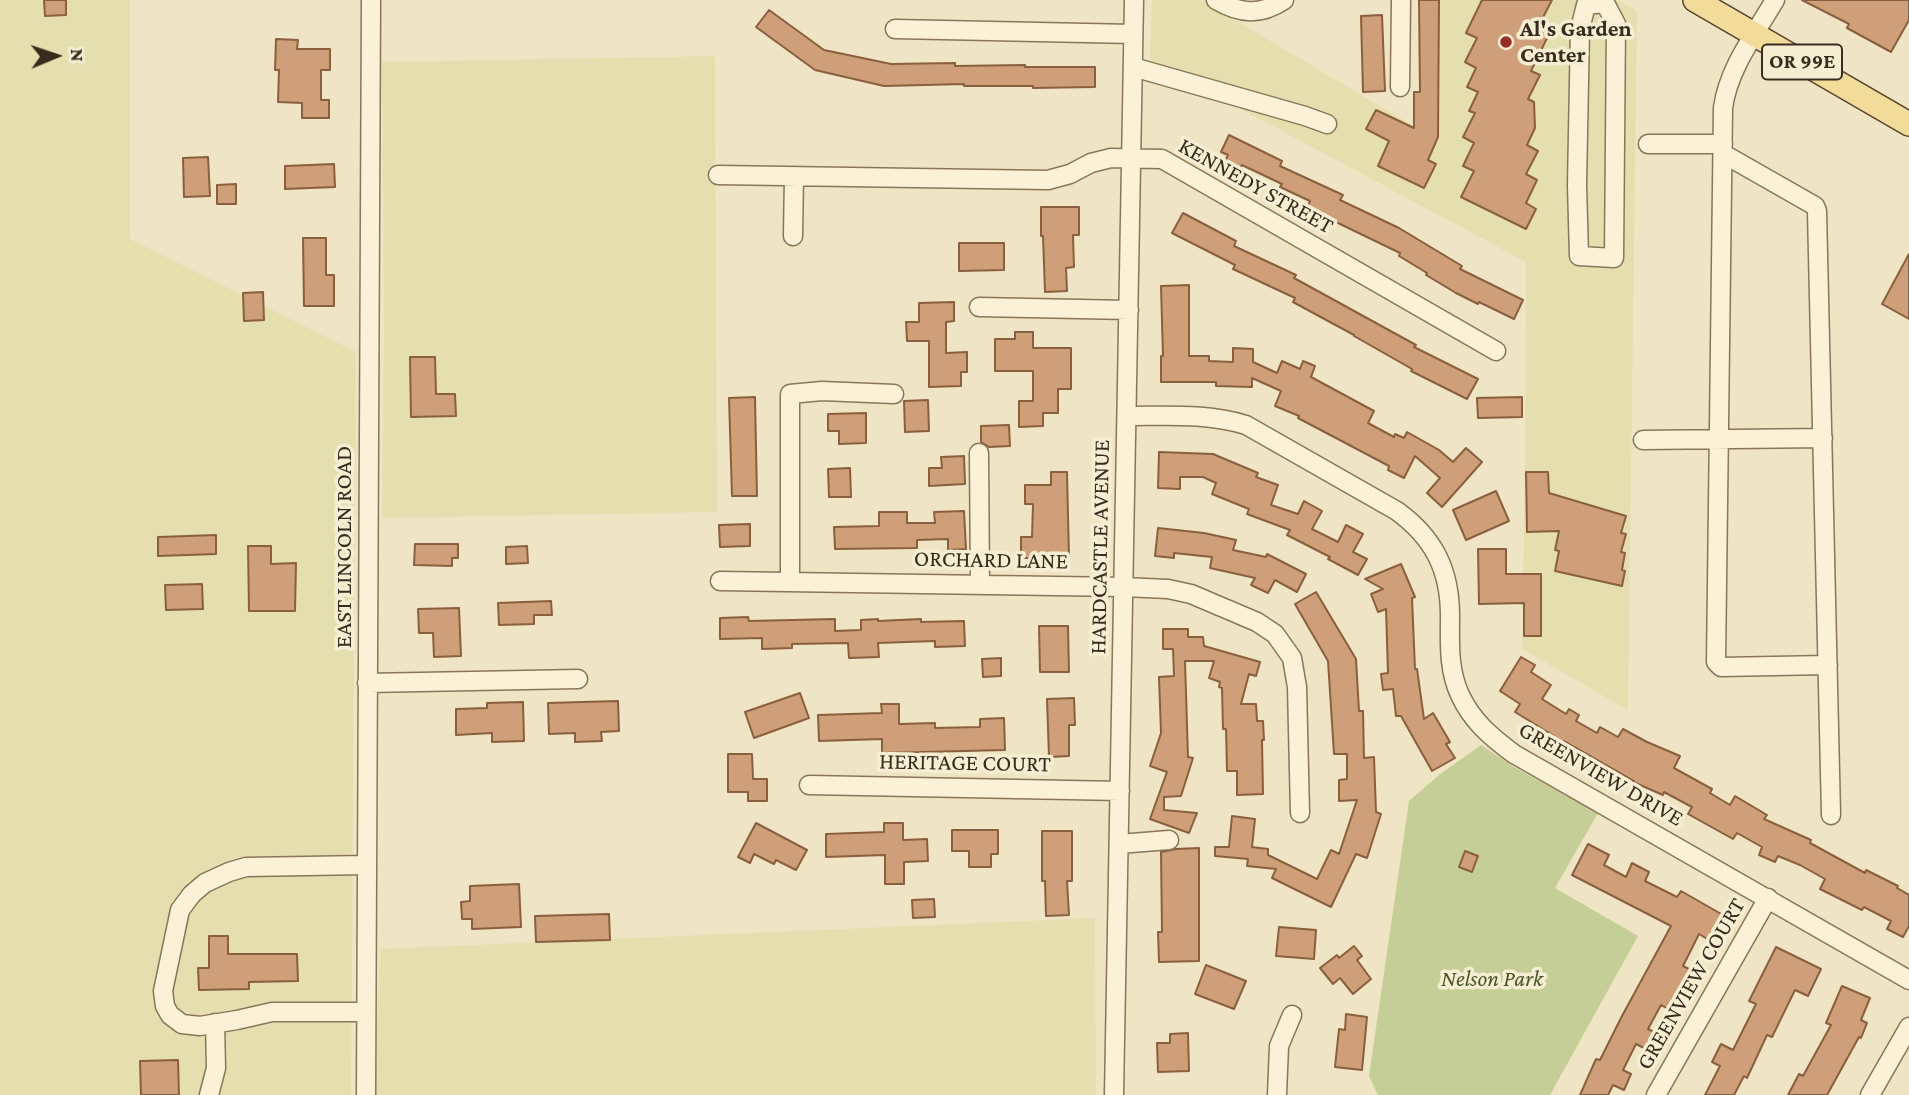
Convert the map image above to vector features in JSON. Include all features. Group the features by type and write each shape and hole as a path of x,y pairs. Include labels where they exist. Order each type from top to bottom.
{"main road":[{"name":"OR 99E","path":"1695,0 1909,124"}],"street":[{"name":"EAST LINCOLN ROAD","path":"366,1095 372,0"},
{"name":"HARDCASTLE AVENUE","path":"1114,1095 1134,0"},
{"path":"1216,0 1240,11 1251,12 1275,6 1284,0"},
{"path":"1400,87 1401,0"},
{"path":"1775,0 1731,76 1725,92 1716,662 1721,667 1828,665"},
{"path":"1604,1 1616,24 1614,258 1579,256 1577,197 1580,29 1586,5 1604,1"},
{"path":"895,29 1133,34"},
{"path":"1133,67 1327,124"},
{"path":"1648,144 1723,150 1729,158 1815,206 1817,211 1831,815"},
{"name":"KENNEDY STREET","path":"718,175 1048,180 1111,158 1162,159 1496,351"},
{"path":"793,236 794,176"},
{"path":"979,307 1129,310"},
{"path":"790,581 790,394 822,391 894,394"},
{"name":"GREENVIEW DRIVE","path":"1127,416 1206,416 1246,425 1397,511 1432,545 1447,578 1449,648 1454,678 1464,701 1480,726 1492,738 1514,754 1909,980"},
{"path":"1643,440 1822,438"},
{"path":"979,453 980,585"},
{"name":"ORCHARD LANE","path":"720,581 1123,587 1168,589 1191,594 1257,622 1275,634 1292,658 1297,687 1300,813"},
{"path":"368,683 578,679"},
{"name":"HERITAGE COURT","path":"809,785 1121,791"},
{"path":"1119,844 1169,841"},
{"path":"366,865 246,867 205,883 180,910 163,991 165,1006 170,1015 182,1024 200,1026 272,1012 366,1012"},
{"name":"GREENVIEW COURT","path":"1656,1095 1768,898"},
{"path":"1277,1095 1279,1046 1292,1015"},
{"path":"209,1095 216,1068 215,1023"},
{"path":"1870,1095 1909,1027"}],"shaded area":[{"path":"0,0 130,0 130,239 356,352 351,1095 0,1095"},
{"path":"1152,0 1201,0 1439,141 1440,0 1619,0 1637,11 1628,710 1522,649 1526,262 1150,60"},
{"path":"715,56 717,512 382,518 382,62"},
{"path":"1095,918 1096,1095 374,1095 380,949"}],"green space":[{"name":"Nelson Park","path":"1481,745 1514,767 1598,813 1555,888 1638,936 1550,1095 1378,1095 1369,1076 1409,801 1439,775"}],"building":[{"path":"44,0 66,0 66,15 45,16"},
{"path":"1419,0 1439,0 1438,137 1428,160 1436,164 1424,188 1378,166 1389,141 1366,129 1376,110 1414,128 1414,92 1420,92"},
{"path":"1482,0 1552,0 1539,25 1551,30 1531,71 1540,75 1528,99 1534,102 1535,128 1527,145 1538,151 1526,174 1537,180 1526,203 1536,209 1526,229 1461,197 1474,171 1463,166 1474,143 1463,137 1475,113 1469,111 1478,92 1467,87 1476,68 1465,62 1477,38 1466,33"},
{"path":"1802,0 1909,0 1909,20 1891,52 1847,28 1849,24"},
{"path":"769,10 824,50 891,64 1095,67 1095,87 1033,88 964,84 884,86 815,70 756,27"},
{"path":"1382,15 1385,91 1363,92 1361,16"},
{"path":"276,39 298,40 297,49 330,49 330,70 321,70 321,100 329,100 329,118 302,118 302,103 278,102"},
{"path":"1229,135 1282,161 1280,166 1343,195 1340,200 1399,228 1462,266 1460,269 1523,300 1514,319 1456,293 1399,256 1400,253 1307,208 1310,201 1280,187 1282,184 1242,165 1240,168 1225,161 1228,155 1221,152"},
{"path":"208,157 210,196 184,197 183,158"},
{"path":"334,164 335,187 285,189 285,166"},
{"path":"236,184 236,204 217,204 217,185"},
{"path":"1041,207 1079,207 1079,235 1073,235 1074,267 1066,268 1067,291 1045,292"},
{"path":"1183,213 1236,241 1234,246 1296,275 1294,278 1416,345 1414,347 1478,379 1467,399 1411,371 1412,369 1354,335 1293,302 1295,298 1233,269 1235,265 1172,233"},
{"path":"303,238 326,238 326,275 334,275 334,306 304,306"},
{"path":"959,243 1004,243 1004,270 959,271"},
{"path":"1909,254 1909,319 1882,304"},
{"path":"1189,285 1189,356 1209,356 1209,361 1233,362 1233,348 1253,349 1253,362 1277,373 1282,361 1300,369 1303,361 1315,366 1311,377 1374,411 1368,423 1394,437 1395,434 1404,438 1407,432 1439,450 1453,462 1466,448 1482,462 1442,507 1427,493 1440,478 1415,456 1404,478 1388,470 1389,466 1298,418 1299,416 1275,406 1281,391 1252,378 1252,387 1216,386 1216,382 1161,382 1161,286"},
{"path":"263,292 264,320 244,321 243,293"},
{"path":"954,302 954,321 946,322 946,353 967,352 967,372 961,372 961,386 929,387 929,341 907,341 906,322 919,322 919,303"},
{"path":"1015,332 1033,332 1033,348 1071,348 1071,389 1058,389 1058,413 1043,413 1043,426 1019,427 1019,401 1033,401 1033,371 995,371 995,339 1015,339"},
{"path":"410,357 435,357 436,394 455,394 456,416 411,417"},
{"path":"755,397 757,496 732,496 729,398"},
{"path":"1522,397 1522,417 1478,418 1477,398"},
{"path":"928,400 929,431 905,432 904,401"},
{"path":"866,413 866,443 839,444 839,431 828,431 828,414"},
{"path":"1009,425 1010,446 989,447 981,442 981,426"},
{"path":"1159,452 1213,454 1258,473 1256,477 1278,485 1271,505 1298,514 1304,501 1322,511 1312,529 1338,542 1346,525 1363,534 1353,552 1367,559 1358,575 1287,535 1290,530 1247,514 1249,509 1212,494 1216,483 1203,477 1180,477 1180,489 1158,488"},
{"path":"964,456 965,484 929,486 929,468 942,468 941,457"},
{"path":"850,468 851,497 829,497 828,469"},
{"path":"1051,472 1067,472 1069,558 1021,558 1021,537 1032,537 1033,504 1025,504 1025,485 1051,485"},
{"path":"1526,472 1548,472 1549,493 1626,516 1621,533 1626,534 1621,552 1625,553 1622,586 1555,571 1559,531 1527,532"},
{"path":"1496,491 1509,521 1466,540 1453,510"},
{"path":"964,511 966,549 948,550 948,539 917,540 917,548 835,549 834,527 879,526 879,512 907,512 907,523 935,523 934,512"},
{"path":"750,524 750,546 720,547 719,525"},
{"path":"1158,528 1236,540 1233,550 1266,557 1267,554 1306,574 1297,592 1275,580 1268,593 1251,585 1255,578 1210,568 1212,557 1174,553 1174,558 1155,556"},
{"path":"216,535 216,554 158,556 158,537"},
{"path":"415,544 458,544 458,558 452,558 452,566 414,565"},
{"path":"248,546 271,546 271,564 296,563 295,611 249,611"},
{"path":"527,546 528,563 506,564 506,547"},
{"path":"1478,549 1506,549 1506,574 1541,574 1541,636 1524,636 1524,603 1479,604"},
{"path":"1401,564 1415,597 1412,598 1415,669 1424,719 1433,713 1450,742 1446,744 1455,758 1432,771 1401,716 1396,716 1393,689 1383,690 1381,674 1388,673 1386,609 1378,612 1371,594 1383,589 1365,579"},
{"path":"202,584 203,609 166,610 165,585"},
{"path":"1316,592 1356,659 1359,711 1363,711 1364,758 1374,757 1376,812 1381,814 1367,858 1356,854 1331,907 1272,878 1276,869 1247,866 1248,859 1215,856 1215,847 1229,847 1232,816 1255,819 1252,847 1268,849 1268,855 1317,879 1331,850 1339,854 1357,800 1339,801 1339,780 1347,779 1347,754 1334,754 1328,661 1295,604"},
{"path":"551,601 552,615 534,615 534,624 499,625 498,603"},
{"path":"459,608 461,656 434,657 433,633 419,633 418,609"},
{"path":"748,617 749,621 835,619 835,631 861,630 861,620 964,621 965,646 935,647 935,641 878,643 879,657 849,658 848,643 792,644 792,648 762,649 762,638 720,639 720,618"},
{"path":"1039,626 1068,626 1069,672 1040,672"},
{"path":"1163,629 1188,629 1188,637 1203,637 1204,646 1260,662 1256,676 1249,674 1241,704 1256,704 1257,721 1263,721 1263,794 1237,795 1237,771 1227,771 1222,688 1219,687 1220,682 1209,678 1214,661 1185,661 1188,757 1193,758 1181,796 1164,797 1164,810 1197,813 1189,833 1150,819 1167,772 1150,766 1161,733 1159,677 1174,676 1173,649 1163,649"},
{"path":"1521,657 1535,665 1531,672 1551,685 1542,699 1566,714 1569,709 1579,715 1576,721 1597,733 1600,727 1618,737 1623,729 1680,756 1674,768 1712,789 1710,793 1730,805 1735,796 1767,815 1764,819 1811,840 1810,843 1865,873 1866,870 1898,886 1897,888 1909,895 1909,926 1903,937 1887,929 1891,921 1820,889 1825,879 1800,865 1778,856 1775,862 1759,855 1762,847 1737,833 1733,839 1688,814 1692,807 1664,792 1663,795 1633,782 1564,741 1561,747 1551,741 1554,736 1515,712 1520,704 1500,691"},
{"path":"1001,658 1001,676 983,677 982,659"},
{"path":"800,693 809,718 754,738 745,712"},
{"path":"1074,698 1075,725 1069,725 1069,756 1049,757 1047,699"},
{"path":"618,701 619,731 601,732 602,741 575,742 575,733 549,734 548,703"},
{"path":"523,702 524,741 492,742 492,733 456,735 456,709 487,708 487,703"},
{"path":"881,704 899,704 899,724 935,723 935,728 980,727 980,719 1004,718 1005,750 882,753 882,739 819,741 818,715 882,713"},
{"path":"728,754 752,754 753,779 767,779 767,801 748,801 748,792 728,792"},
{"path":"756,823 807,850 796,870 776,860 774,864 754,854 750,863 738,857"},
{"path":"884,823 903,823 903,840 927,839 928,861 904,862 904,884 885,884 885,855 826,857 826,834 884,832"},
{"path":"952,830 998,830 998,854 991,854 991,867 969,867 969,851 952,851"},
{"path":"1042,831 1072,831 1072,881 1067,881 1069,915 1046,916 1045,881 1042,881"},
{"path":"1588,844 1609,855 1604,865 1626,877 1632,863 1649,872 1645,881 1677,897 1681,891 1723,915 1709,940 1699,934 1683,966 1691,970 1670,1010 1661,1005 1648,1029 1656,1033 1648,1050 1636,1044 1623,1070 1631,1074 1624,1090 1613,1085 1608,1095 1580,1095 1596,1059 1600,1060 1671,926 1572,875"},
{"path":"1199,848 1199,961 1159,962 1158,932 1162,932 1161,852"},
{"path":"1465,851 1478,856 1472,872 1459,867"},
{"path":"519,884 521,927 472,929 472,919 462,919 461,902 470,901 470,886"},
{"path":"934,899 935,917 913,918 912,900"},
{"path":"609,914 610,940 536,942 535,916"},
{"path":"1279,927 1316,930 1314,959 1276,956"},
{"path":"209,936 228,936 228,954 297,954 298,981 249,982 249,989 199,990 198,968 209,968"},
{"path":"1354,946 1362,956 1357,960 1371,979 1353,994 1340,978 1333,984 1320,968"},
{"path":"1776,947 1821,969 1808,996 1795,990 1772,1037 1767,1035 1747,1078 1744,1076 1734,1095 1705,1095 1720,1066 1712,1062 1721,1044 1733,1050 1756,1004 1749,1001"},
{"path":"1206,965 1246,981 1234,1009 1195,994"},
{"path":"1842,986 1870,998 1861,1020 1867,1023 1861,1038 1859,1037 1827,1095 1788,1095 1799,1074 1803,1076 1831,1025 1826,1023"},
{"path":"1346,1014 1367,1017 1362,1070 1335,1067 1339,1029 1345,1030"},
{"path":"1188,1033 1189,1071 1158,1072 1157,1043 1170,1043 1170,1034"},
{"path":"178,1060 179,1095 141,1095 140,1061"}],"place":[{"name":"Al's Garden Center","path":"1506,42"}]}
